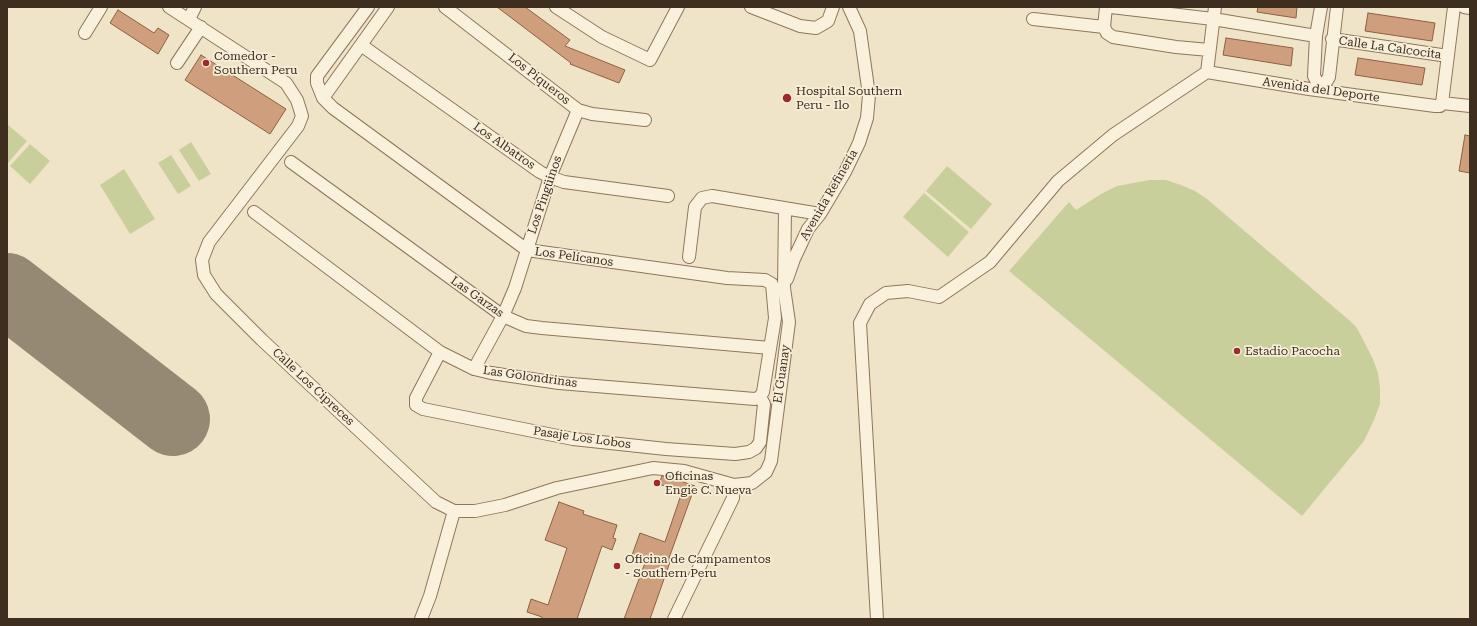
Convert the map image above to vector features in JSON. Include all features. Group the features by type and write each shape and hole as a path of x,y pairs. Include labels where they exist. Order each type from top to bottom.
{"street":[{"path":"85,33 101,7"},
{"name":"Calle Los Cipreces","path":"169,7 286,84 297,100 302,116 298,126 209,242 202,260 204,275 216,294 268,346 436,502 454,511 474,512 505,505 557,488 653,468 684,471 734,485 752,483 766,472 771,461"},
{"path":"189,19 194,7"},
{"path":"368,7 318,76 316,83 323,98 388,7"},
{"name":"Los Piqueros","path":"445,7 578,110 592,114 645,120"},
{"path":"556,7 602,36 650,60 678,7"},
{"path":"751,7 800,26 816,28 828,21 834,7"},
{"name":"Avenida Refinería","path":"784,288 794,259 808,229 820,214 848,166 859,143 867,118 869,94 860,31 850,7"},
{"path":"1106,7 1104,27 1107,33 1113,37 1176,47 1209,50"},
{"path":"1111,7 1213,19 1316,36"},
{"path":"876,619 860,323 870,304 886,293 908,290 939,296 990,262 1058,181 1113,135 1207,72 1215,7"},
{"path":"1321,7 1316,36 1314,76 1321,90"},
{"path":"1321,90 1329,77 1332,40 1337,7"},
{"path":"1439,105 1448,56 1454,7"},
{"path":"1464,7 1470,8"},
{"path":"1033,19 1104,27"},
{"path":"177,63 201,27"},
{"name":"Calle La Calcocita","path":"1332,40 1448,56"},
{"name":"Los Albatros","path":"361,45 540,172 550,177 564,182 668,196"},
{"name":"Avenida del Deporte","path":"1207,72 1321,90 1439,105 1470,106"},
{"name":"Los Pelícanos","path":"323,98 340,113 526,250 727,278 765,280 772,284 775,318 763,392 760,397"},
{"name":"Los Pingüinos","path":"474,368 503,316 515,288 550,177 578,110"},
{"name":"Las Garzas","path":"291,162 503,316 526,326 770,348"},
{"path":"689,257 695,207 702,198 712,196 820,214"},
{"name":"El Guanay","path":"771,461 789,322 784,288 785,209"},
{"name":"Las Golondrinas","path":"254,212 440,352 474,368 491,373 559,383 755,399 760,397"},
{"name":"Pasaje Los Lobos","path":"440,352 416,398 416,405 423,409 573,439 666,449 735,454 749,452 756,448 760,442 764,404 760,397"},
{"path":"674,619 734,498 734,485"},
{"path":"421,619 430,596 454,511"}],"green space":[{"path":"7,124 27,141 7,164"},
{"path":"191,142 211,174 199,181 179,150"},
{"path":"30,144 50,161 30,184 10,166"},
{"path":"171,155 191,186 178,194 158,163"},
{"path":"947,166 992,204 971,229 926,191"},
{"path":"124,169 155,219 130,234 100,185"},
{"name":"Estadio Pacocha","path":"1150,180 1166,180 1181,185 1195,191 1207,199 1349,320 1357,328 1373,359 1378,373 1380,388 1380,404 1374,420 1364,441 1302,516 1009,271 1069,202 1076,210 1117,186"},
{"path":"924,193 969,232 948,257 903,217"}],"building":[{"path":"497,7 525,7 570,40 565,46 625,70 619,83 570,64 571,63"},
{"path":"1258,7 1297,7 1296,18 1257,12"},
{"path":"118,10 154,33 158,28 169,35 158,54 110,23"},
{"path":"1368,13 1435,23 1432,41 1365,31"},
{"path":"1226,38 1293,48 1291,66 1223,55"},
{"path":"201,55 286,109 270,134 185,80"},
{"path":"1358,58 1425,68 1422,85 1355,75"},
{"path":"1465,135 1470,136 1470,173 1459,171"},
{"path":"662,476 695,486 669,558 671,559 650,619 624,619 645,563 631,558 640,533 665,542 682,492 659,484"},
{"path":"559,502 584,511 583,514 617,525 613,538 616,539 612,550 602,546 577,619 542,619 542,617 527,612 531,599 548,605 567,548 545,540"}],"runway":[{"path":"7,290 173,419"}],"place":[{"name":"Comedor - Southern Peru","path":"206,63"},
{"name":"Hospital Southern Peru - Ilo","path":"787,98"},
{"name":"Estadio Pacocha","path":"1237,351"},
{"name":"Oficinas Engie C. Nueva","path":"657,483"},
{"name":"Oficina de Campamentos - Southern Peru","path":"617,566"}]}
